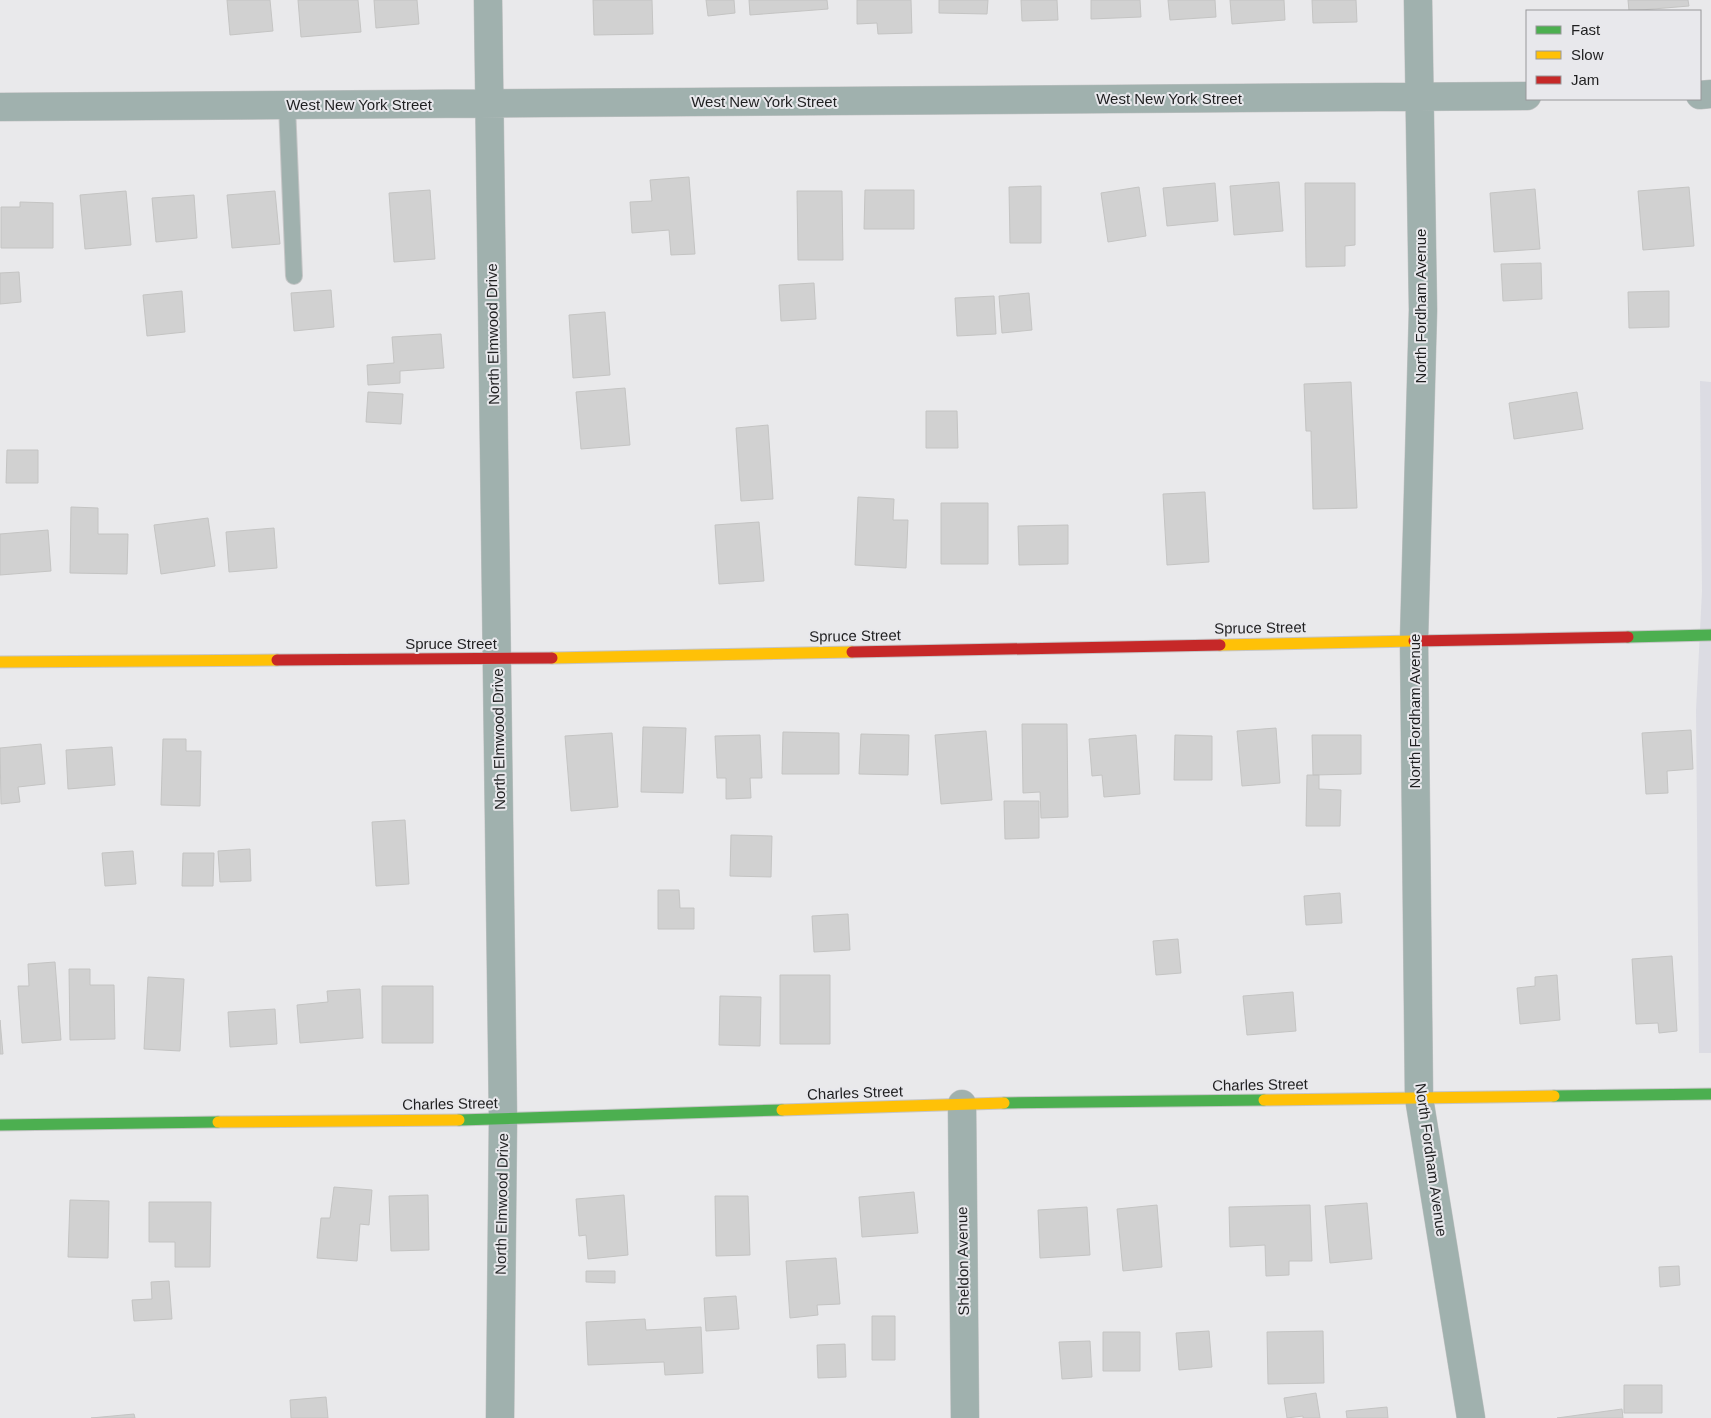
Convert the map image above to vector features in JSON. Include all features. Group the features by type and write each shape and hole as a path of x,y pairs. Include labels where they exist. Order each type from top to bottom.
{"street":[{"name":"North Elmwood Drive","path":"488,0 503,1119 500,1418"},
{"name":"North Fordham Avenue","path":"1418,0 1418,97 1423,310 1414,640 1419,1098 1471,1418"},
{"name":"West New York Street","path":"0,107 1526,96"},
{"name":"Spruce Street","path":"0,662 498,659 1711,635"},
{"name":"Charles Street","path":"0,1125 503,1119 962,1104 1711,1094"},
{"name":"Sheldon Avenue","path":"962,1104 965,1418"}],"lane":[{"path":"287,105 294,276"}],"shaded area":[{"path":"1700,381 1711,382 1711,1053 1699,1053 1696,710 1702,591"}],"building":[{"path":"227,0 270,0 273,31 230,35"},
{"path":"298,0 358,0 361,32 301,37"},
{"path":"374,0 417,0 419,24 376,28"},
{"path":"593,0 652,0 653,34 594,35"},
{"path":"706,0 734,0 735,13 708,16"},
{"path":"749,0 827,0 828,9 750,15"},
{"path":"857,0 911,0 912,33 878,34 877,23 857,24"},
{"path":"939,0 988,0 987,14 939,13"},
{"path":"1021,0 1057,0 1058,20 1022,21"},
{"path":"1091,0 1140,0 1141,17 1091,19"},
{"path":"1168,0 1215,0 1216,17 1170,20"},
{"path":"1230,0 1284,0 1285,20 1232,24"},
{"path":"1312,0 1356,0 1357,22 1313,23"},
{"path":"1628,0 1688,0 1689,6 1641,10 1629,10"},
{"path":"689,177 695,254 671,255 669,230 632,233 630,202 652,201 650,180"},
{"path":"1279,182 1283,231 1234,235 1230,186"},
{"path":"1215,183 1218,221 1167,226 1163,188"},
{"path":"1305,183 1355,183 1355,245 1345,246 1345,266 1306,267"},
{"path":"1041,186 1041,243 1010,243 1009,187"},
{"path":"1139,187 1146,236 1108,242 1101,193"},
{"path":"1689,187 1694,246 1643,250 1638,191"},
{"path":"1535,189 1540,249 1494,252 1490,193"},
{"path":"430,190 435,259 394,262 389,193"},
{"path":"865,190 914,190 914,229 864,229"},
{"path":"126,191 131,245 85,249 80,195"},
{"path":"275,191 280,244 232,248 227,195"},
{"path":"797,191 842,191 843,260 798,260"},
{"path":"194,195 197,238 156,242 152,198"},
{"path":"20,202 53,203 53,248 1,248 1,207 20,207"},
{"path":"1541,263 1542,299 1503,301 1501,264"},
{"path":"19,272 21,302 0,304 0,273"},
{"path":"814,283 816,319 781,321 779,285"},
{"path":"331,290 334,327 294,331 291,293"},
{"path":"182,291 185,332 147,336 143,295"},
{"path":"1669,291 1669,327 1629,328 1628,292"},
{"path":"1029,293 1032,330 1002,333 999,296"},
{"path":"994,296 996,334 957,336 955,298"},
{"path":"605,312 610,375 573,378 569,315"},
{"path":"441,334 444,368 400,371 400,383 368,385 367,365 394,363 392,337"},
{"path":"1351,382 1357,508 1313,509 1311,431 1306,431 1304,384"},
{"path":"625,388 630,445 581,449 576,392"},
{"path":"368,392 403,394 401,424 366,422"},
{"path":"1577,392 1583,429 1514,439 1509,403"},
{"path":"926,411 957,411 958,448 926,448"},
{"path":"768,425 773,499 741,501 736,428"},
{"path":"7,450 38,450 38,483 6,483"},
{"path":"1205,492 1209,562 1167,565 1163,494"},
{"path":"858,497 894,499 893,520 908,520 906,568 855,565"},
{"path":"941,503 988,503 988,564 941,564"},
{"path":"71,507 98,508 98,534 128,534 127,574 70,573"},
{"path":"208,518 215,566 161,574 154,525"},
{"path":"759,522 764,581 719,584 715,525"},
{"path":"1068,525 1068,564 1019,565 1018,526"},
{"path":"274,528 277,568 229,572 226,532"},
{"path":"48,530 51,571 0,575 0,534"},
{"path":"1022,724 1067,724 1068,817 1041,818 1040,792 1023,793"},
{"path":"643,727 686,728 683,793 641,792"},
{"path":"1276,728 1280,783 1242,786 1237,731"},
{"path":"1691,730 1693,769 1667,771 1668,793 1646,794 1642,733"},
{"path":"986,731 992,800 941,804 935,735"},
{"path":"783,732 839,733 839,774 782,774"},
{"path":"612,733 618,807 571,811 565,736"},
{"path":"861,734 909,735 908,775 859,774"},
{"path":"760,735 762,778 750,778 751,798 726,799 726,778 717,778 715,736"},
{"path":"1136,735 1140,794 1104,797 1102,775 1092,776 1089,739"},
{"path":"1175,735 1212,736 1212,780 1174,780"},
{"path":"1312,735 1361,735 1361,774 1313,775"},
{"path":"163,739 186,739 186,751 201,751 200,806 161,805"},
{"path":"41,744 45,784 18,787 20,802 1,804 0,748"},
{"path":"112,747 115,785 68,789 66,750"},
{"path":"1307,775 1319,775 1319,789 1341,790 1340,826 1306,826"},
{"path":"1004,801 1039,801 1039,838 1005,839"},
{"path":"405,820 409,884 376,886 372,822"},
{"path":"731,835 772,836 771,877 730,876"},
{"path":"250,849 251,881 220,882 218,851"},
{"path":"133,851 136,884 105,886 102,853"},
{"path":"183,853 214,853 213,886 182,886"},
{"path":"658,890 679,890 680,908 694,908 694,929 658,929"},
{"path":"1340,893 1342,923 1306,925 1304,896"},
{"path":"848,914 850,950 814,952 812,916"},
{"path":"1178,939 1181,973 1156,975 1153,941"},
{"path":"1672,956 1677,1031 1659,1033 1658,1023 1636,1024 1632,959"},
{"path":"55,962 61,1040 22,1043 18,986 29,986 28,964"},
{"path":"69,969 90,969 90,985 114,985 115,1039 70,1040"},
{"path":"780,975 830,975 830,1044 780,1044"},
{"path":"1557,975 1560,1020 1520,1024 1517,988 1535,986 1535,977"},
{"path":"148,977 184,979 180,1051 144,1049"},
{"path":"382,986 433,986 433,1043 382,1043"},
{"path":"360,989 363,1038 300,1043 297,1005 328,1002 327,991"},
{"path":"1293,992 1296,1031 1247,1035 1243,996"},
{"path":"720,996 761,997 760,1046 719,1045"},
{"path":"275,1009 277,1044 230,1047 228,1012"},
{"path":"0,1020 3,1054 0,1054"},
{"path":"334,1187 372,1190 369,1225 360,1224 357,1261 317,1258 321,1218 330,1218"},
{"path":"914,1192 918,1233 862,1237 859,1197"},
{"path":"428,1195 429,1250 391,1251 389,1196"},
{"path":"624,1195 628,1255 588,1259 586,1235 579,1236 576,1199"},
{"path":"715,1196 748,1196 750,1255 716,1256"},
{"path":"70,1200 109,1201 108,1258 68,1257"},
{"path":"149,1202 211,1202 210,1267 175,1267 175,1242 149,1242"},
{"path":"1367,1203 1372,1259 1330,1263 1325,1206"},
{"path":"1157,1205 1162,1267 1123,1271 1117,1209"},
{"path":"1310,1205 1312,1261 1289,1261 1289,1275 1266,1276 1265,1245 1230,1247 1229,1207"},
{"path":"1087,1207 1090,1255 1040,1258 1038,1210"},
{"path":"836,1258 840,1304 817,1305 818,1315 790,1318 786,1261"},
{"path":"1679,1266 1680,1285 1660,1287 1659,1267"},
{"path":"586,1271 615,1271 615,1283 586,1282"},
{"path":"169,1281 172,1319 134,1321 132,1300 152,1299 151,1282"},
{"path":"736,1296 739,1329 706,1331 704,1298"},
{"path":"872,1316 895,1316 895,1360 872,1360"},
{"path":"645,1319 646,1330 701,1327 703,1373 665,1375 664,1362 588,1365 586,1322"},
{"path":"1209,1331 1212,1367 1179,1370 1176,1333"},
{"path":"1323,1331 1324,1383 1268,1384 1267,1332"},
{"path":"1103,1332 1140,1332 1140,1371 1103,1371"},
{"path":"1090,1341 1092,1377 1062,1379 1059,1342"},
{"path":"845,1344 846,1377 818,1378 817,1345"},
{"path":"1624,1385 1662,1385 1662,1413 1624,1413"},
{"path":"1316,1393 1320,1418 1303,1418 1303,1416 1287,1418 1284,1398"},
{"path":"326,1397 328,1418 291,1418 290,1400"},
{"path":"1387,1407 1388,1418 1347,1418 1346,1411"},
{"path":"1622,1409 1623,1418 1557,1418"},
{"path":"134,1414 135,1418 91,1418"}],"traffic: fast":[{"path":"1628,637 1711,635"},
{"path":"1554,1096 1711,1094"},
{"path":"1004,1103 1264,1100"},
{"path":"459,1120 782,1110"},
{"path":"0,1125 218,1122"}],"traffic: slow":[{"path":"1220,645 1414,641"},
{"path":"552,658 852,652"},
{"path":"0,662 277,660"},
{"path":"1264,1100 1554,1096"},
{"path":"782,1110 1004,1103"},
{"path":"218,1122 459,1120"}],"traffic: jam":[{"path":"1414,641 1628,637"},
{"path":"852,652 1220,645"},
{"path":"277,660 552,658"}]}
